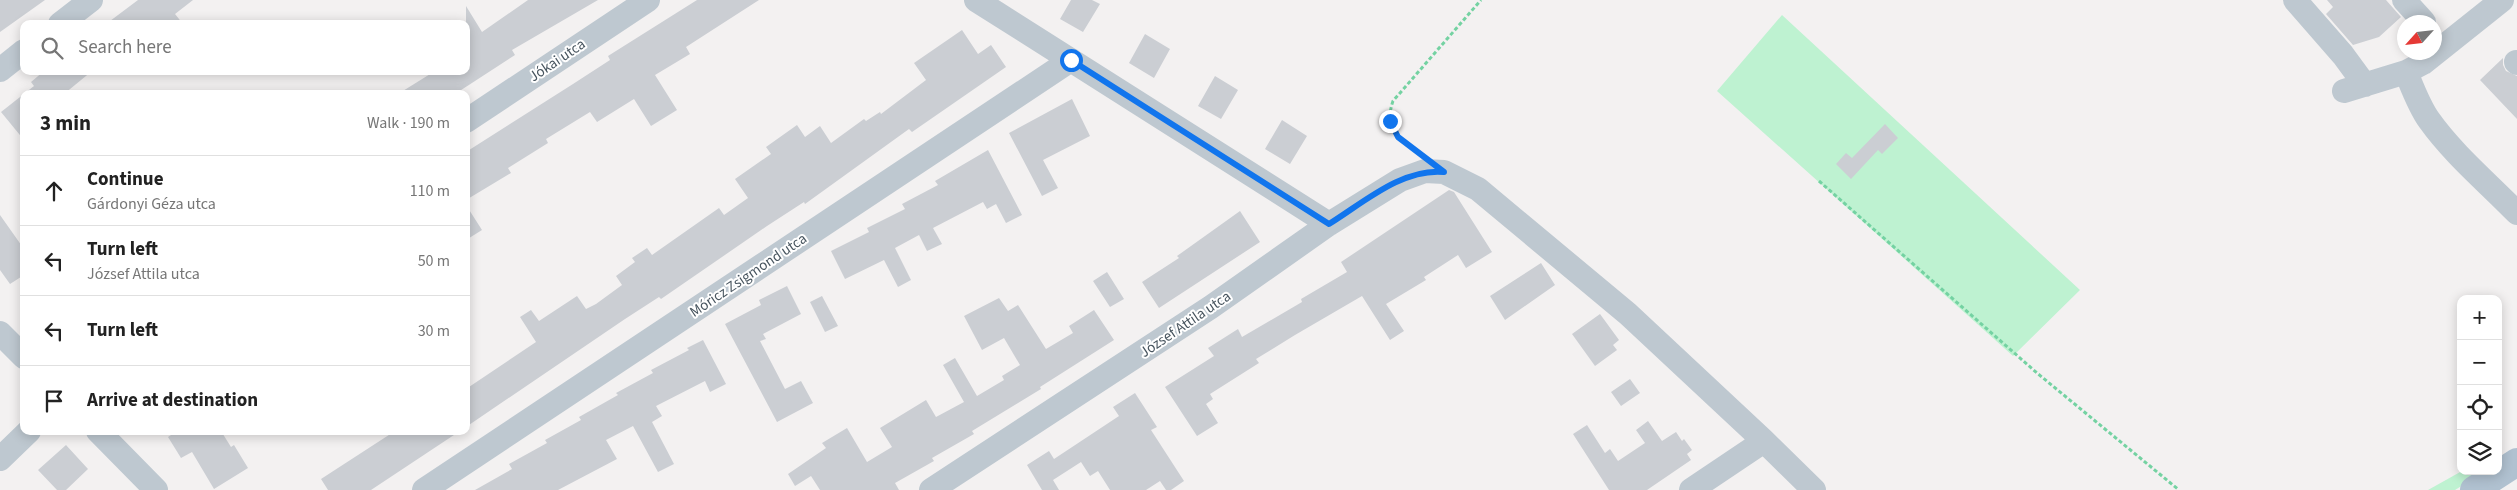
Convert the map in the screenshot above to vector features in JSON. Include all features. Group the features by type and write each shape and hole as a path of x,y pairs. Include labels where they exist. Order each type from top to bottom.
{"main road":[{"path":"2474,490 2517,462"}],"street":[{"path":"65,20 91,0"},
{"name":"Jókai utca","path":"470,118 648,0"},
{"path":"976,0 1329,224"},
{"path":"2295,0 2343,54 2355,88 2406,72 2419,60"},
{"path":"2404,0 2418,15"},
{"path":"2442,40 2502,0"},
{"path":"0,70 20,54"},
{"name":"Móricz Zsigmond utca","path":"424,490 1071,60"},
{"path":"2406,72 2417,99 2429,120 2461,158 2507,190 2517,213"},
{"name":"József Attila utca","path":"931,490 1211,307 1329,224 1400,180 1425,172 1444,172"},
{"path":"1444,172 1478,190 1621,307 1814,490"},
{"path":"0,333 20,353"},
{"path":"0,459 25,435"},
{"path":"102,435 156,490"},
{"path":"1691,490 1764,441"}],"path":[{"path":"1444,172 1398,137 1390,121 1389,112 1393,101 1481,0"},
{"path":"1820,181 2037,373 2179,490"}],"green space":[{"path":"1782,15 2080,290 2013,356 1717,91"},
{"path":"2457,474 2479,475 2455,490 2428,490"}],"building":[{"path":"0,0 45,0 0,32"},
{"path":"138,0 193,0 175,14 180,20 111,20"},
{"path":"528,0 598,0 512,50 515,55 461,90 404,90 429,75 470,75 470,20 466,20 466,6 482,32"},
{"path":"697,0 759,0 686,47 690,54 655,75 677,110 651,126 634,99 597,122 590,112 546,139 548,143 508,168 511,173 470,198 470,149 610,60 608,56"},
{"path":"1071,0 1092,0 1100,4 1083,32 1060,19"},
{"path":"2327,0 2386,0 2399,15 2397,15 2397,21 2379,37 2353,45 2326,14 2333,7"},
{"path":"962,30 978,54 991,45 1006,67 912,132 909,129 805,204 804,202 767,226 661,299 659,297 625,319 470,424 470,386 536,342 520,317 531,310 539,321 577,296 586,309 596,304 622,285 616,276 635,262 632,258 647,248 652,255 719,208 724,215 748,198 735,179 771,154 766,147 797,125 805,137 820,126 831,143 864,119 866,121 880,112 881,114 926,80 914,63"},
{"path":"1145,34 1170,49 1154,78 1129,63"},
{"path":"2503,58 2503,65 2506,71 2517,76 2517,119 2480,80"},
{"path":"39,75 87,75 69,90 29,90 34,86 31,82"},
{"path":"1215,76 1238,90 1221,119 1198,106"},
{"path":"20,97 20,135 1,112"},
{"path":"1072,99 1090,136 1043,160 1058,188 1042,196 1009,133"},
{"path":"1282,120 1307,136 1290,164 1265,149"},
{"path":"1885,124 1898,138 1882,154 1878,150 1851,179 1836,164 1846,153 1852,158"},
{"path":"988,150 1022,215 1006,223 996,204 987,209 983,202 933,228 942,244 927,251 919,235 895,248 911,280 898,287 884,260 845,279 831,251 869,232 867,228 905,209 902,204 938,185 935,181"},
{"path":"1449,190 1454,192 1492,252 1466,268 1458,255 1424,277 1426,280 1386,304 1404,331 1390,340 1362,296 1256,359 1259,363 1210,394 1213,399 1206,404 1218,423 1197,436 1165,387 1214,356 1208,348 1238,329 1242,337 1302,302 1301,299 1347,272 1341,262"},
{"path":"470,211 482,230 470,238"},
{"path":"1240,211 1260,242 1159,308 1142,282 1179,258 1177,256"},
{"path":"0,215 20,243 20,278 10,284 0,270"},
{"path":"1541,263 1555,285 1505,320 1490,296"},
{"path":"1107,272 1124,299 1110,307 1093,281"},
{"path":"787,286 801,314 763,334 766,339 760,341 785,389 801,381 813,403 777,422 725,324 761,305 759,300"},
{"path":"822,296 838,326 825,332 810,302"},
{"path":"999,298 1008,311 1018,305 1046,349 1073,333 1069,326 1094,310 1114,340 1040,387 1041,389 972,431 974,434 932,458 934,461 895,483 899,490 820,490 811,476 795,486 788,474 826,448 822,443 847,428 867,462 892,447 880,428 926,400 936,417 964,402 943,365 955,358 977,396 1004,380 1002,376 1020,365 1004,338 982,350 964,316"},
{"path":"1600,314 1619,340 1613,345 1617,350 1595,366 1572,334"},
{"path":"703,340 726,384 710,392 705,381 656,406 662,416 652,422 674,464 658,472 633,426 606,440 617,459 558,490 475,490 512,469 509,464 547,443 545,440 581,420 579,417 618,395 616,393 653,373 651,370 689,350 687,348"},
{"path":"1630,379 1640,393 1621,406 1611,392"},
{"path":"1135,393 1157,427 1151,430 1184,481 1171,490 1166,490 1160,481 1146,490 1110,490 1098,471 1090,476 1081,462 1053,480 1059,490 1042,490 1027,465 1049,451 1054,459 1119,416 1113,407"},
{"path":"1648,421 1662,441 1676,432 1682,441 1684,439 1692,450 1687,454 1691,460 1647,490 1609,490 1573,434 1587,425 1605,453 1610,449 1618,461 1645,443 1636,430"},
{"path":"171,435 224,435 231,447 234,445 248,468 214,489 192,452 181,458 168,437"},
{"path":"389,435 454,435 371,490 328,490 321,479"},
{"path":"66,445 88,469 66,490 57,490 38,470"}],"route":[{"path":"1071,60 1329,224 1400,180 1425,172 1444,172 1398,137 1390,121"}]}
